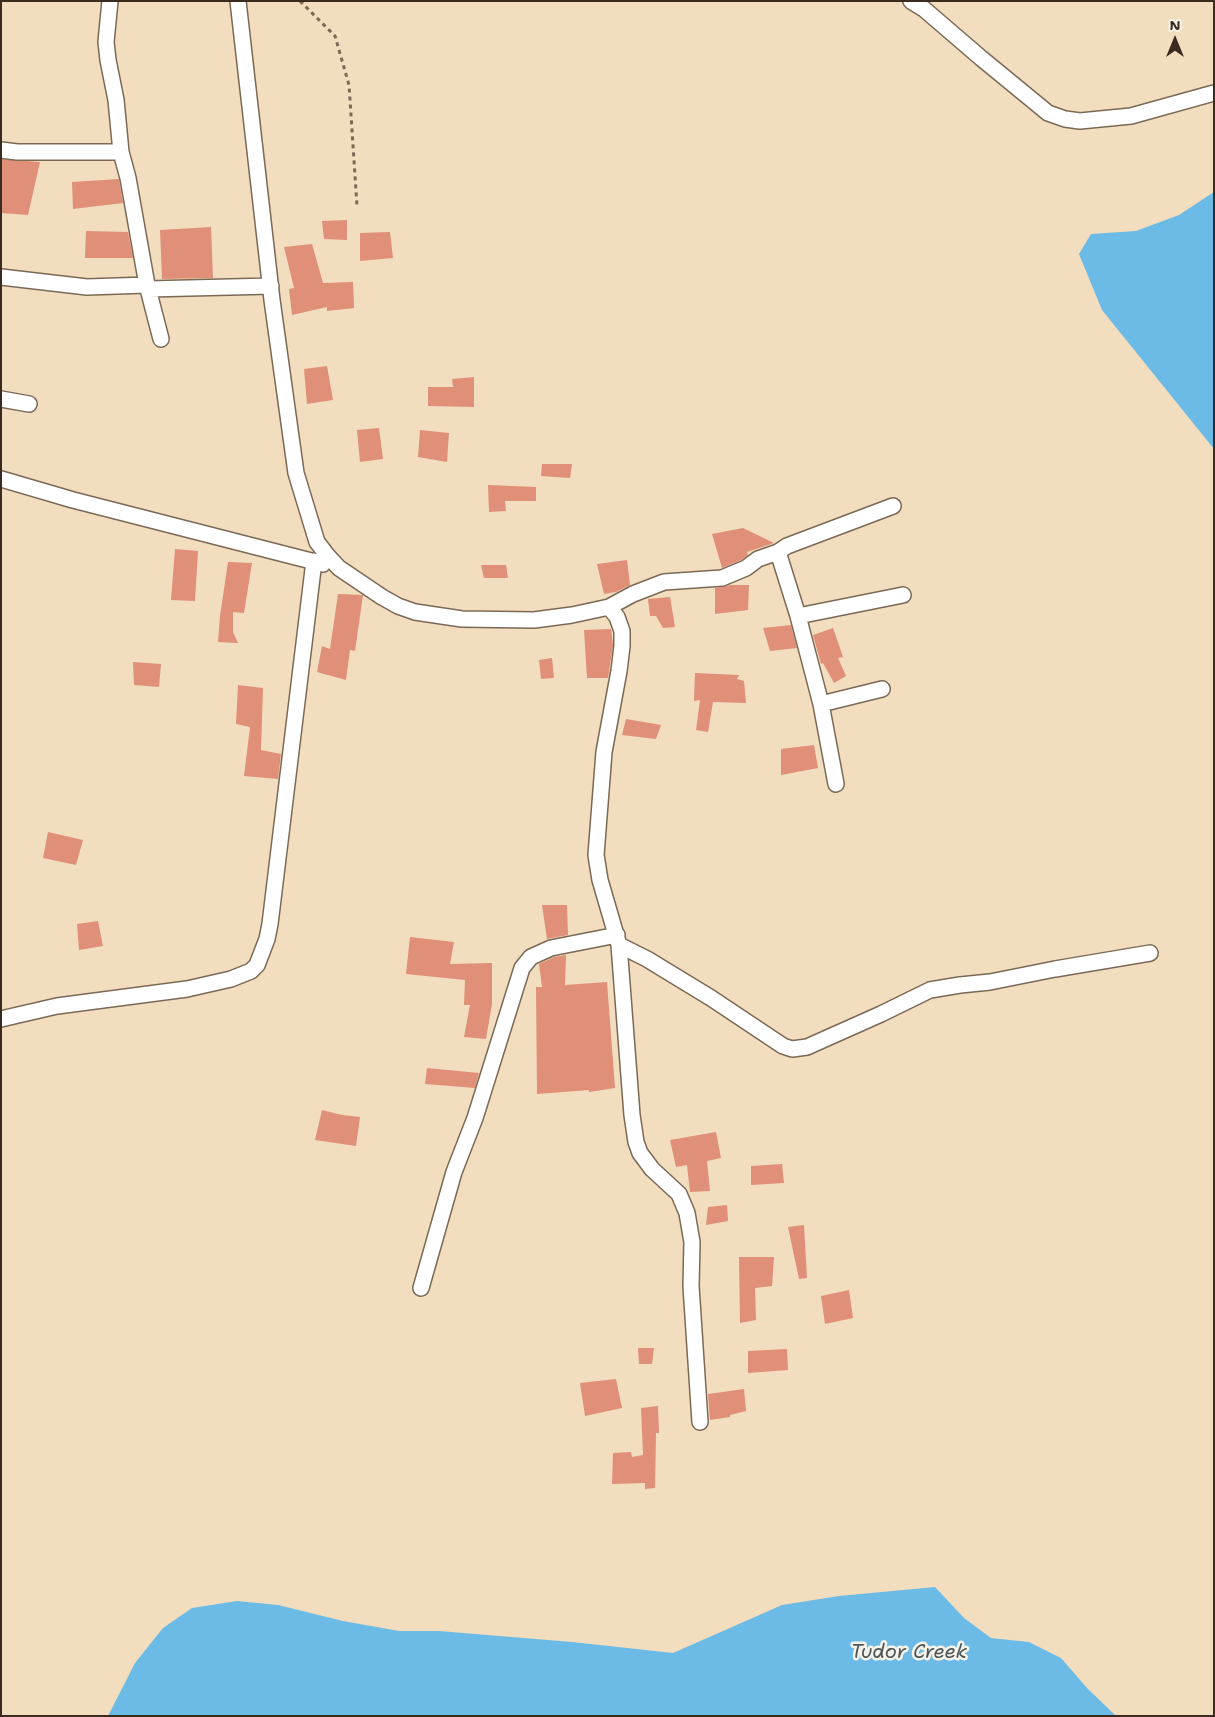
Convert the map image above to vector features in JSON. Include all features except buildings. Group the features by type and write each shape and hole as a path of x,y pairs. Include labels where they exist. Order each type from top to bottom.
{"street":[{"path":"110,1 106,42 116,100 121,152 128,178 148,287 161,339"},
{"path":"238,1 271,286 296,473 317,542 326,555 339,568 398,606 414,612 462,619 534,620 572,615 609,607 633,594 664,582 722,578 746,568 758,559 778,552 787,546 893,506"},
{"path":"911,1 924,9 1048,113 1065,119 1080,121 1131,116 1214,93"},
{"path":"1,150 17,152 121,152"},
{"path":"1,277 87,287 271,286"},
{"path":"1,399 29,404"},
{"path":"1,479 73,500 339,568"},
{"path":"778,552 798,616 821,704 836,784"},
{"path":"1,1018 57,1006 187,988 231,979 251,971 257,965 268,939 314,561"},
{"path":"798,616 903,595"},
{"path":"609,607 617,617 622,631 622,646 604,752 596,855 600,880 618,940 632,1115 636,1142 640,1153 652,1169 679,1194 687,1213 692,1242 692,1286 700,1422"},
{"path":"821,704 882,689"},
{"path":"421,1288 454,1172 475,1118 522,968 531,956 551,948 618,940 703,993 782,1046 792,1049 807,1047 930,990 990,982 1150,953"}],"path":[{"path":"300,1 335,36 349,86 357,206"}],"water":[{"path":"1214,192 1214,449 1102,310 1079,254 1091,234 1136,231 1179,215"},
{"name":"Tudor Creek","path":"935,1587 964,1618 991,1638 1029,1642 1061,1658 1087,1688 1116,1716 108,1716 135,1663 163,1628 192,1608 237,1601 278,1605 343,1621 399,1631 439,1631 673,1653 782,1605 839,1596"}]}
